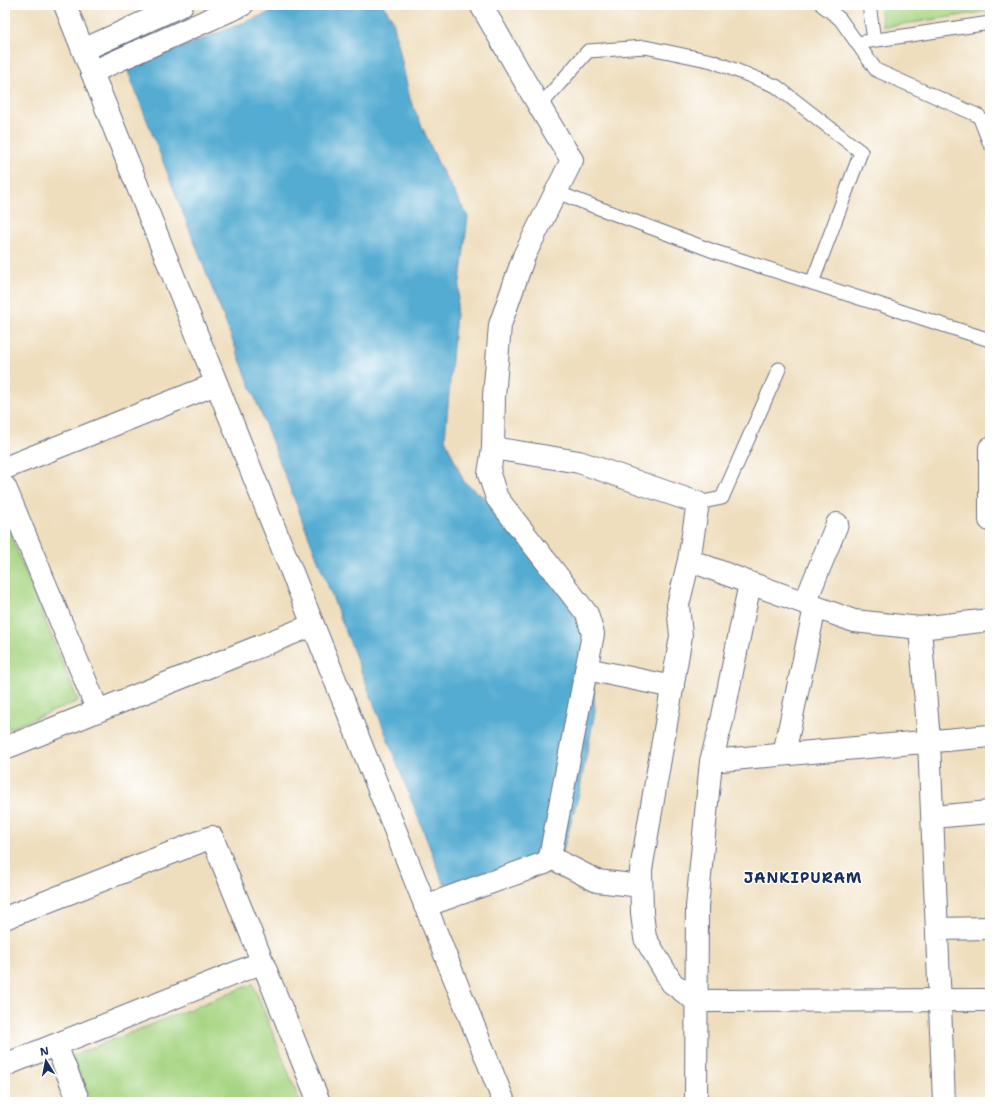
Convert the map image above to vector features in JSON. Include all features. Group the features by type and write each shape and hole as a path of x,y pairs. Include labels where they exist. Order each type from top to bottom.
{"street":[{"path":"65,5 504,1102"},
{"path":"83,50 182,5"},
{"path":"92,72 242,5"},
{"path":"425,906 544,863 550,857 593,634 587,614 497,498 490,474 500,325 524,256 572,160 539,107 481,5"},
{"path":"5,468 216,384"},
{"path":"492,448 579,462 698,503 689,560 678,605 682,636 641,870 644,938 672,983 696,1001 990,1000"},
{"path":"990,448 990,512"},
{"path":"5,486 98,711"},
{"path":"784,754 810,605 837,524"},
{"path":"689,560 854,621 920,628 990,620"},
{"path":"696,1102 697,907 711,761 722,721 750,583"},
{"path":"5,748 313,625"},
{"path":"920,628 929,741 944,1102"},
{"path":"587,669 673,688"},
{"path":"711,761 990,736"},
{"path":"932,817 990,812"},
{"path":"5,918 212,837 319,1102"},
{"path":"550,857 597,881 641,886"},
{"path":"937,929 990,928"},
{"path":"5,1065 263,962"},
{"path":"56,1045 79,1102"}],"lane":[{"path":"822,5 840,19 876,70 978,116 990,144"},
{"path":"869,5 874,40"},
{"path":"857,43 990,23"},
{"path":"539,107 588,51 644,47 712,61 776,86 861,152 812,283"},
{"path":"556,192 716,252 990,340"},
{"path":"698,503 722,498 779,369"}],"green space":[{"path":"880,5 990,5 990,11 883,27"},
{"path":"5,522 78,701 5,730"},
{"path":"253,984 300,1102 91,1102 72,1056"}],"water":[{"path":"288,5 383,5 393,20 410,99 439,165 468,217 456,314 445,439 464,482 519,525 590,616 595,712 579,793 559,865 444,884 127,69"}],"district":[{"name":"JANKIPURAM","path":"803,878"}]}
